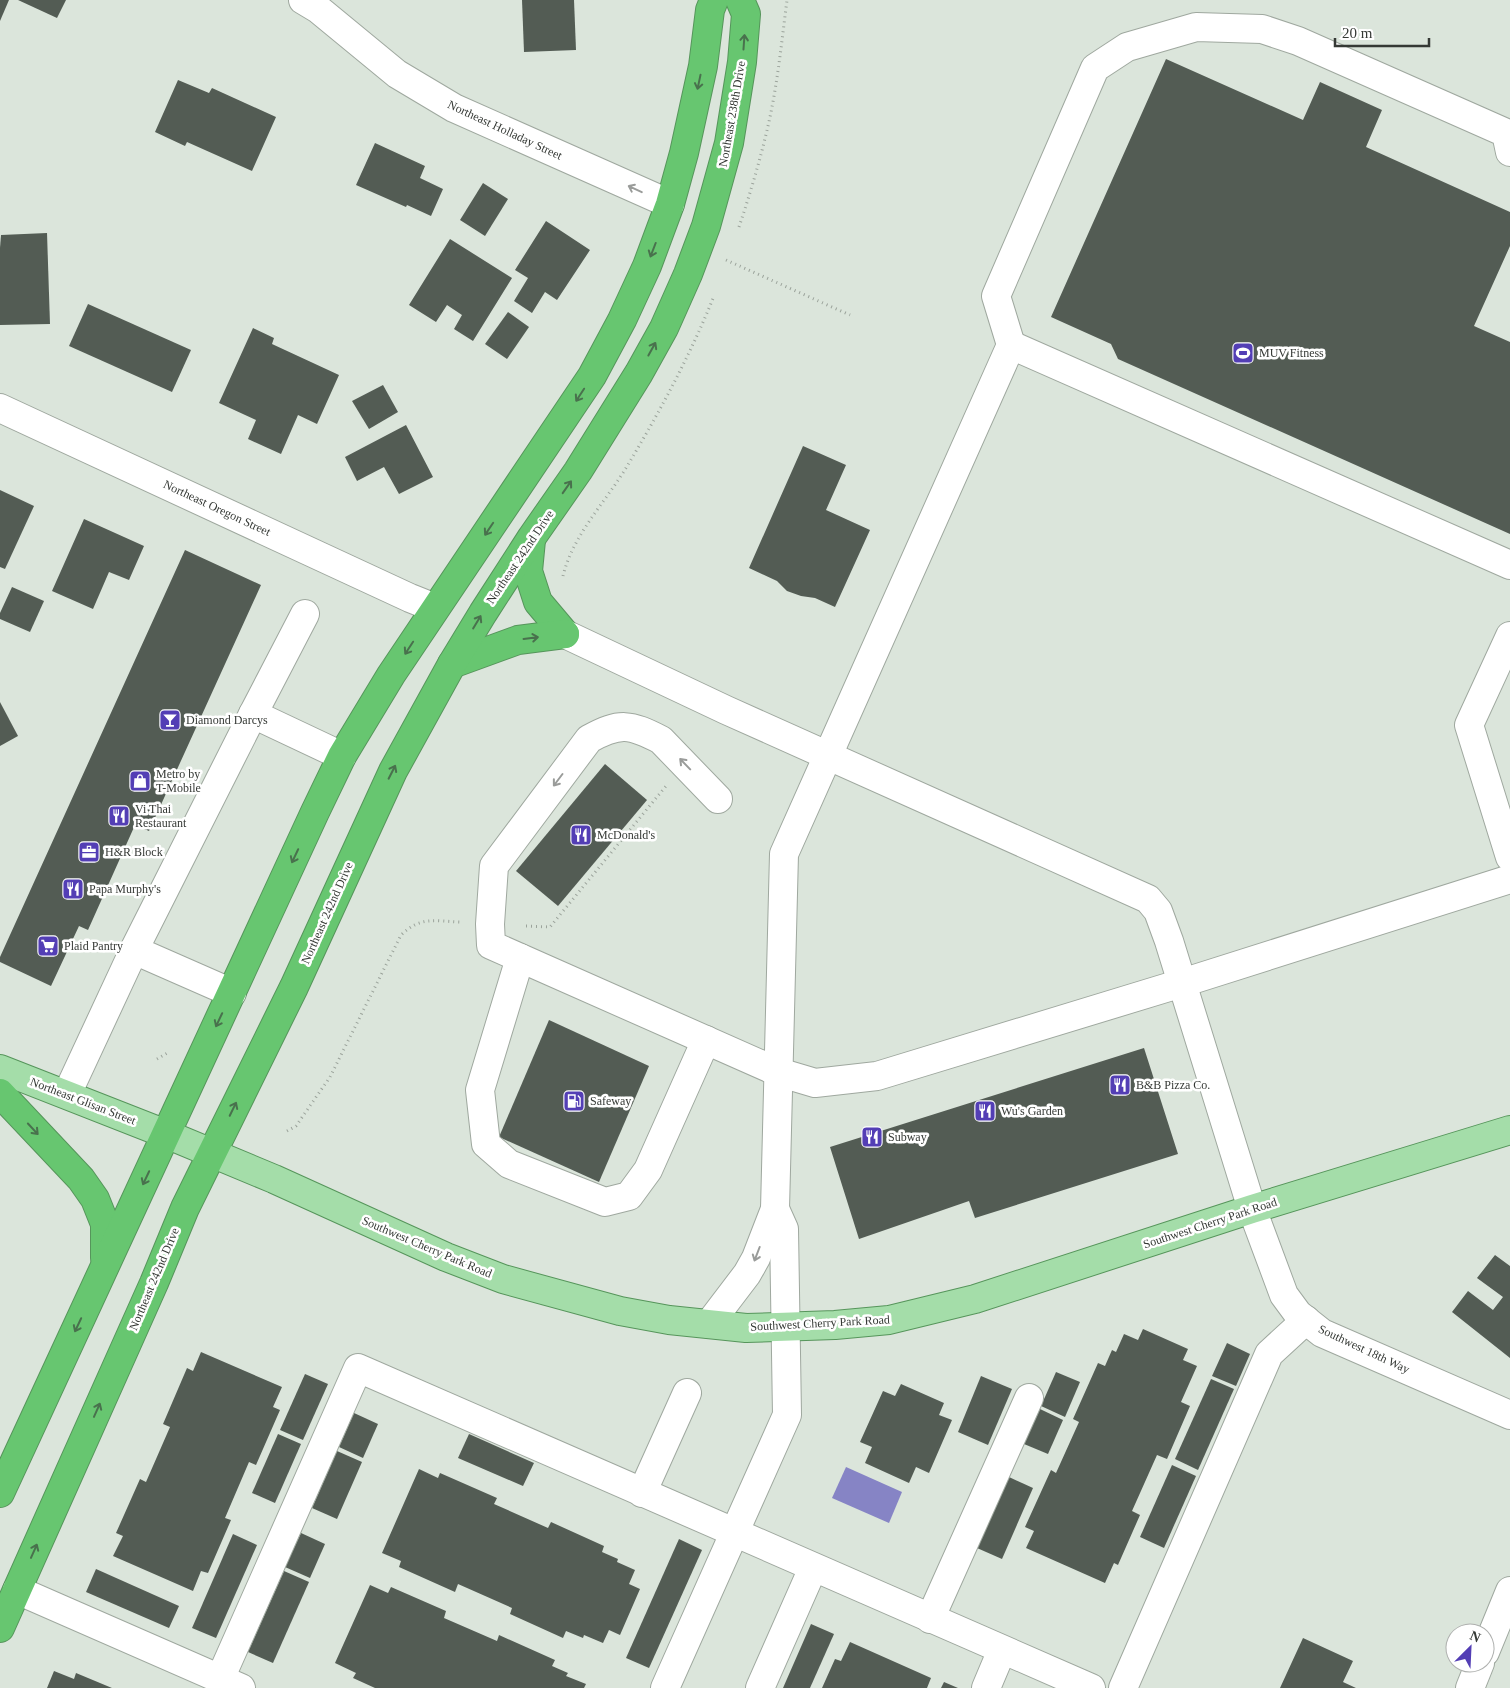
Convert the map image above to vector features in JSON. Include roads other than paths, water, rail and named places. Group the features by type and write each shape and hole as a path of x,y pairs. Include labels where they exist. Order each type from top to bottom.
{"highway":[{"path":"0,1493 342,756 391,674 592,376 626,311 670,204 684,153 702,66 710,10 714,0"},
{"name":"Northeast 238th Drive","path":"702,237 729,143 742,62 746,14 740,0"},
{"name":"Northeast 242nd Drive","path":"0,1628 181,1217 294,987 393,771 452,664 532,537 578,471 639,373 664,328 702,237"},
{"path":"532,537 528,571 538,602 565,634"},
{"path":"452,664 518,640 565,634"},
{"path":"0,1093 81,1179 95,1199 105,1224 105,1266"}],"main road":[{"name":"Northeast Glisan Street","path":"0,1069 166,1134"},
{"name":"Southwest Cherry Park Road","path":"166,1134 283,1183 446,1257 503,1279 620,1310 669,1320 746,1328 889,1320 975,1299 1252,1209 1510,1130"}],"street":[{"name":"Northeast Holladay Street","path":"303,0 318,9 397,74 454,108 670,204"},
{"path":"709,1324 747,1274 756,1258 775,1209 784,854 1011,344 996,296 1094,68 1126,47 1196,27 1262,29 1298,41 1506,133 1510,152"},
{"path":"1011,344 1510,565"},
{"name":"Northeast Oregon Street","path":"0,408 435,608"},
{"path":"67,1094 134,950 305,614"},
{"name":"Southwest 18th Way","path":"565,634 828,756 1148,898 1158,911 1252,1209 1284,1295 1298,1314 1322,1333 1510,1415"},
{"path":"1510,636 1469,725 1510,857"},
{"path":"253,714 342,756"},
{"path":"718,799 661,740 637,728 621,726 606,730 589,739 494,866 490,924 491,945 778,1072 816,1083 877,1076 1182,983 1510,879"},
{"path":"134,950 232,993"},
{"path":"520,958 480,1090 486,1144 509,1164 605,1202 630,1196 648,1170 706,1040"},
{"path":"665,1688 787,1414 784,1229 775,1209"},
{"path":"1123,1688 1268,1354 1306,1320"},
{"path":"17,1590 231,1683 358,1368 1090,1688"},
{"path":"642,1493 687,1393"},
{"path":"930,1619 1029,1398"},
{"path":"760,1688 813,1568"},
{"path":"1495,1628 1510,1591"},
{"path":"986,1688 1002,1650"},
{"path":"1470,1688 1476,1673"}],"place":[{"name":"MUV Fitness","path":"1243,353"},
{"name":"Diamond Darcys","path":"170,720"},
{"name":"Metro by T-Mobile","path":"140,781"},
{"name":"Vi Thai Restaurant","path":"119,816"},
{"name":"McDonald's","path":"581,835"},
{"name":"H&R Block","path":"89,852"},
{"name":"Papa Murphy's","path":"73,889"},
{"name":"Plaid Pantry","path":"48,946"},
{"name":"B&B Pizza Co.","path":"1120,1085"},
{"name":"Safeway","path":"574,1101"},
{"name":"Wu's Garden","path":"985,1111"},
{"name":"Subway","path":"872,1137"}]}
